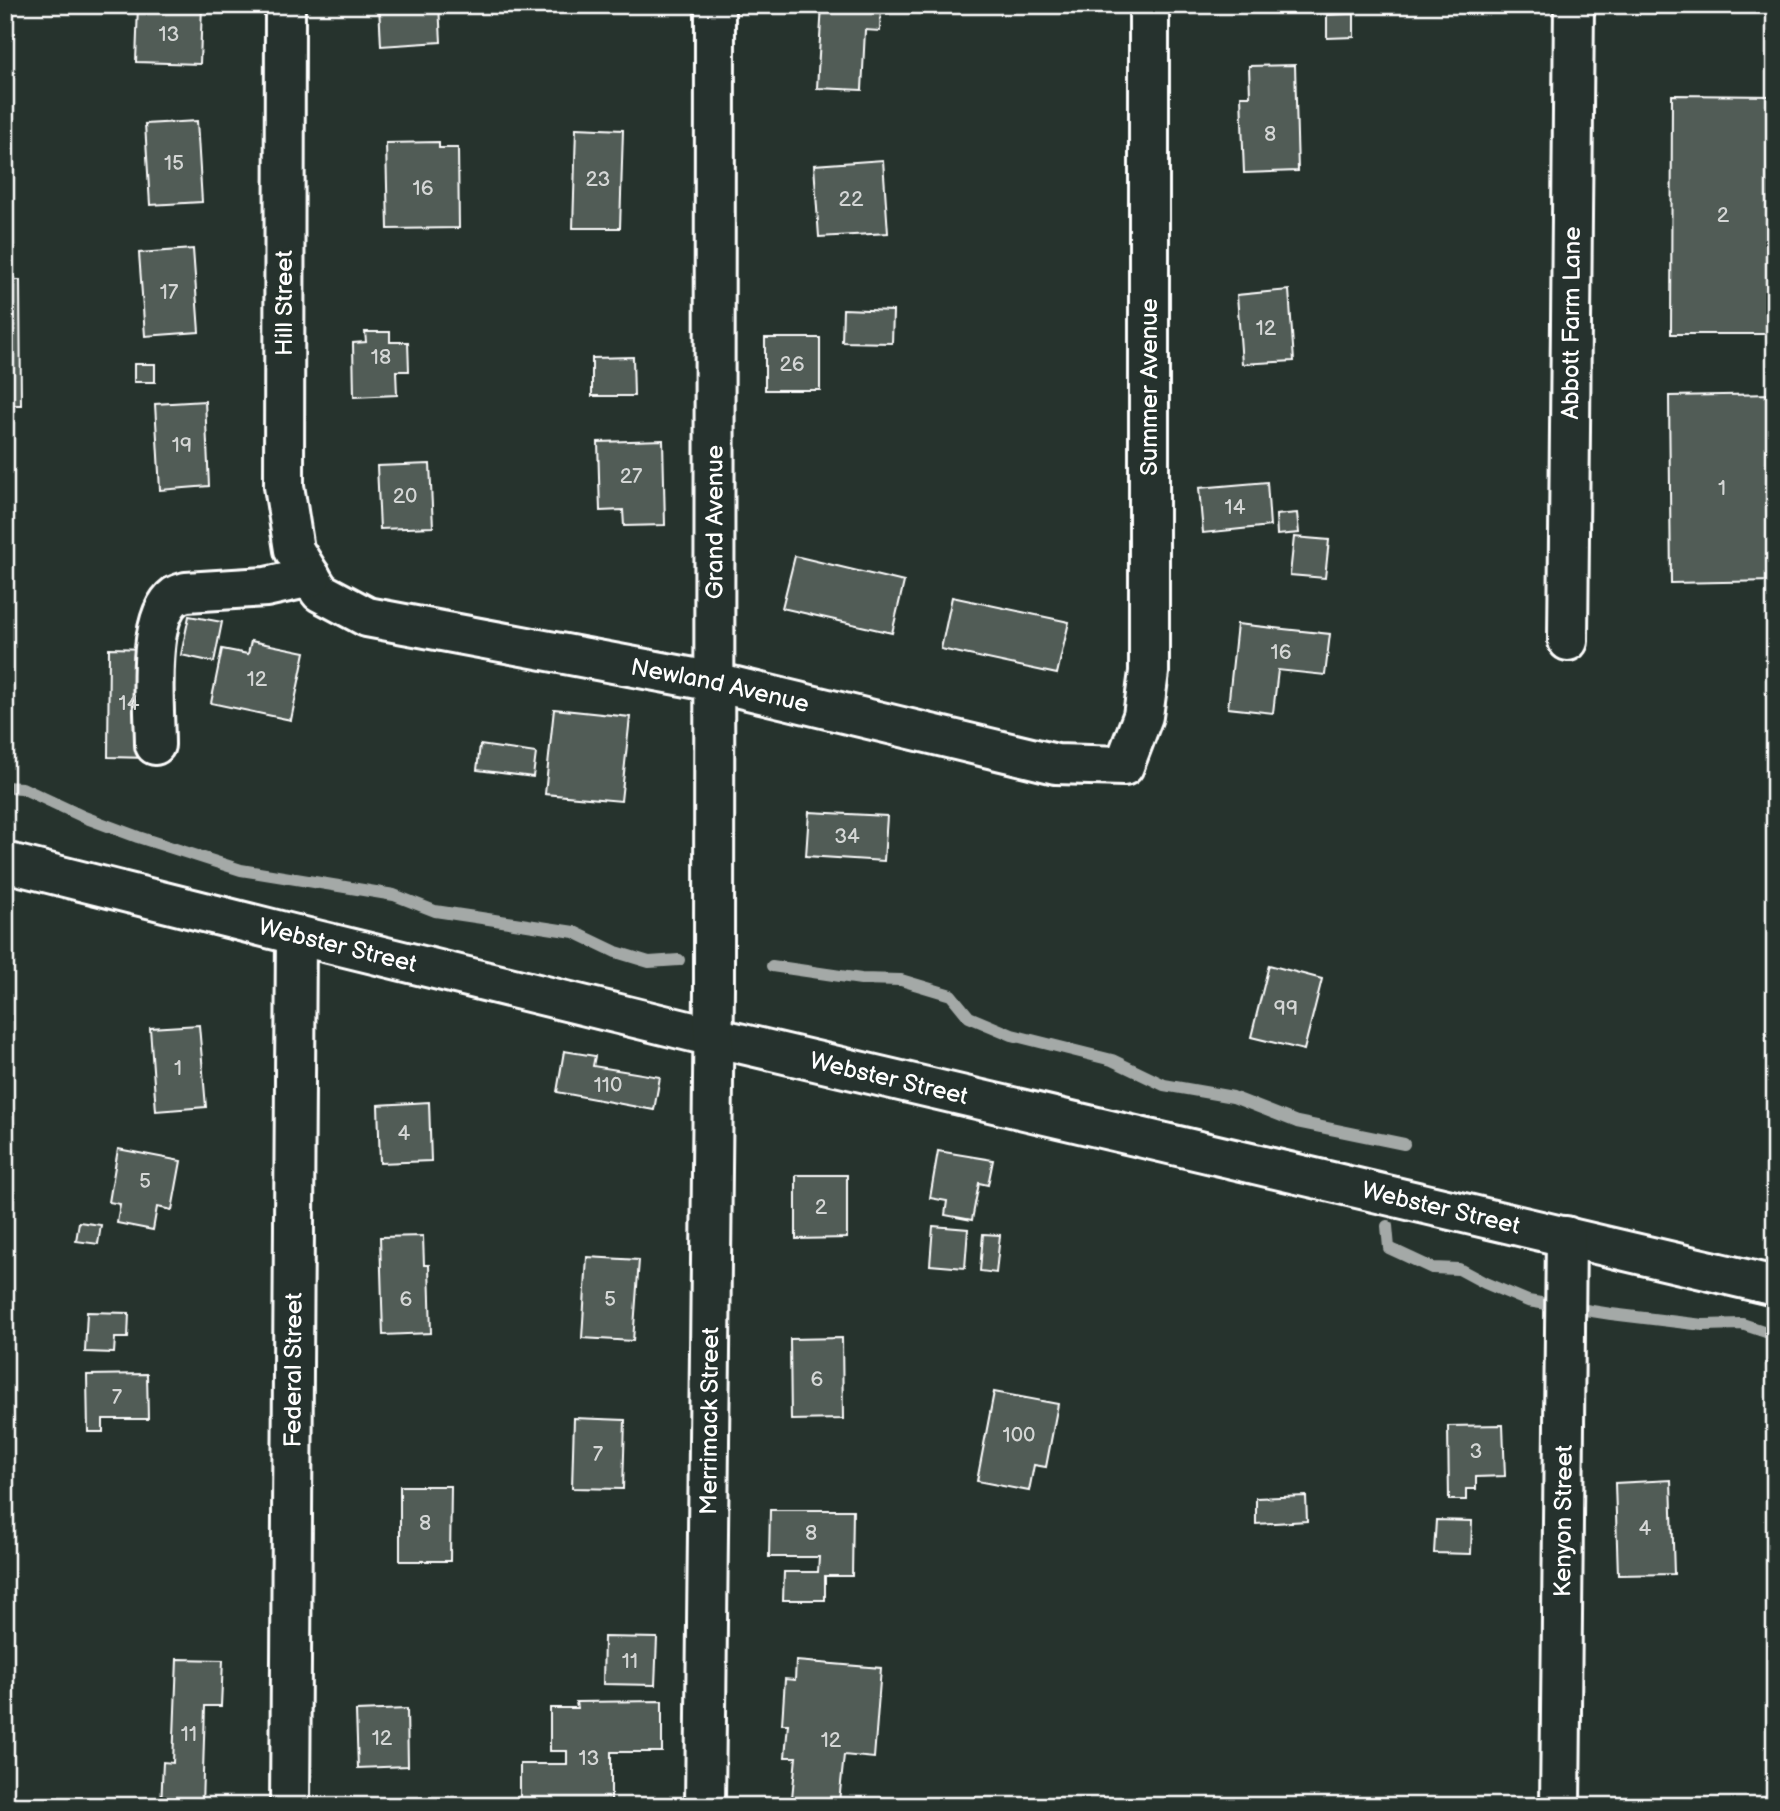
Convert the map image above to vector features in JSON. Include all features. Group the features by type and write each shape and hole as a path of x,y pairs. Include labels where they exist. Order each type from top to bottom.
{"street":[{"name":"Hill Street","path":"285,5 284,486 294,550 315,584"},
{"name":"Grand Avenue","path":"713,1037 715,5"},
{"name":"Summer Avenue","path":"1124,766 1143,716 1149,672 1149,5"},
{"name":"Abbott Farm Lane","path":"1568,641 1574,5"},
{"name":"Newland Avenue","path":"315,584 367,617 715,682 1056,764 1124,766"},
{"path":"155,745 154,652 159,620 175,596 186,592 315,584"},
{"name":"Webster Street","path":"5,862 713,1037 1775,1286"},
{"name":"Federal Street","path":"290,1806 296,935"},
{"name":"Merrimack Street","path":"705,1806 713,1037"},
{"name":"Kenyon Street","path":"1560,1806 1566,1236"}],"building":[{"path":"138,5 202,5 200,64 136,62"},
{"path":"379,5 439,5 441,42 381,46"},
{"path":"822,5 881,5 880,31 865,30 862,90 817,88"},
{"path":"1354,14 1354,37 1327,38 1327,15"},
{"path":"1295,65 1298,171 1244,173 1241,96 1250,96 1249,66"},
{"path":"1672,95 1775,96 1775,334 1671,334"},
{"path":"197,121 202,202 150,205 145,124"},
{"path":"576,128 623,130 620,228 573,228"},
{"path":"439,142 439,148 458,148 459,228 388,229 386,143"},
{"path":"883,160 888,233 819,237 814,165"},
{"path":"193,249 199,332 145,336 139,253"},
{"path":"5,280 20,280 21,405 5,405"},
{"path":"1289,290 1294,361 1242,364 1237,295"},
{"path":"843,309 893,311 892,343 842,342"},
{"path":"365,332 390,332 390,342 408,342 409,371 396,371 397,395 354,397 353,343 366,342"},
{"path":"765,338 820,338 820,390 765,390"},
{"path":"633,357 634,396 592,396 592,358"},
{"path":"134,364 155,364 155,382 134,382"},
{"path":"1775,394 1775,581 1671,583 1669,396"},
{"path":"205,401 209,486 160,490 155,404"},
{"path":"663,440 665,525 624,526 623,510 600,511 598,442"},
{"path":"430,464 433,527 380,529 377,466"},
{"path":"1267,482 1270,526 1203,533 1199,488"},
{"path":"1297,513 1299,533 1277,535 1276,515"},
{"path":"1294,537 1329,540 1325,578 1290,575"},
{"path":"795,556 904,582 892,633 782,608"},
{"path":"952,597 1069,622 1057,674 941,649"},
{"path":"189,616 222,622 214,662 181,655"},
{"path":"1237,624 1330,634 1325,675 1278,670 1273,713 1228,708"},
{"path":"251,641 305,652 291,720 211,703 222,649 248,654"},
{"path":"109,648 150,649 149,758 108,757"},
{"path":"554,709 630,717 621,801 545,794"},
{"path":"480,745 536,753 533,777 477,770"},
{"path":"809,812 887,816 884,861 806,856"},
{"path":"1269,965 1322,979 1304,1050 1251,1037"},
{"path":"199,1025 206,1107 156,1111 150,1028"},
{"path":"564,1051 595,1056 593,1066 660,1077 654,1110 557,1092"},
{"path":"429,1102 431,1161 380,1163 378,1105"},
{"path":"118,1149 181,1161 172,1210 157,1207 153,1230 117,1223 120,1204 109,1202"},
{"path":"938,1151 993,1160 988,1185 979,1183 972,1220 945,1215 947,1201 930,1198"},
{"path":"796,1175 847,1175 847,1238 796,1239"},
{"path":"79,1222 101,1225 98,1244 76,1241"},
{"path":"933,1226 968,1229 965,1268 930,1265"},
{"path":"983,1234 1000,1235 996,1273 980,1271"},
{"path":"423,1236 424,1265 429,1265 431,1333 383,1335 380,1237"},
{"path":"587,1257 639,1260 633,1341 582,1338"},
{"path":"87,1312 129,1313 128,1338 115,1338 114,1353 85,1352"},
{"path":"842,1338 843,1419 791,1420 790,1339"},
{"path":"147,1374 148,1419 103,1419 103,1432 88,1432 87,1375"},
{"path":"994,1392 1058,1404 1046,1467 1034,1465 1029,1491 977,1481"},
{"path":"574,1418 625,1420 623,1489 572,1488"},
{"path":"1503,1425 1505,1476 1476,1477 1476,1489 1466,1489 1466,1500 1449,1500 1448,1426"},
{"path":"1671,1480 1674,1574 1618,1575 1615,1483"},
{"path":"400,1486 451,1486 450,1561 400,1561"},
{"path":"1306,1496 1307,1521 1256,1524 1256,1498"},
{"path":"770,1510 853,1510 852,1576 825,1576 825,1600 783,1600 784,1572 818,1572 819,1557 769,1557"},
{"path":"1436,1520 1472,1521 1471,1554 1434,1553"},
{"path":"604,1637 657,1638 655,1685 603,1684"},
{"path":"177,1659 223,1660 221,1706 205,1706 202,1806 161,1806 163,1762 173,1763"},
{"path":"796,1661 881,1668 874,1758 844,1755 839,1802 792,1798 796,1757 785,1757 788,1724 782,1724 785,1679 795,1680"},
{"path":"662,1701 662,1752 611,1752 611,1803 520,1804 520,1764 567,1764 567,1751 550,1751 550,1708 577,1708 576,1702"},
{"path":"407,1709 408,1766 358,1768 356,1711"},
{"path":"1651,1800 1681,1801 1680,1806 1651,1806"}],"waterway":[{"path":"5,787 22,788 84,817 241,870 394,895 435,911 574,932 616,952 649,962 679,960"},
{"path":"772,966 861,979 901,980 951,995 969,1017 1012,1035 1112,1060 1164,1085 1233,1097 1297,1122 1404,1144"},
{"path":"1387,1226 1389,1248 1432,1268 1459,1269 1528,1301 1703,1325 1742,1324 1775,1335"}]}
